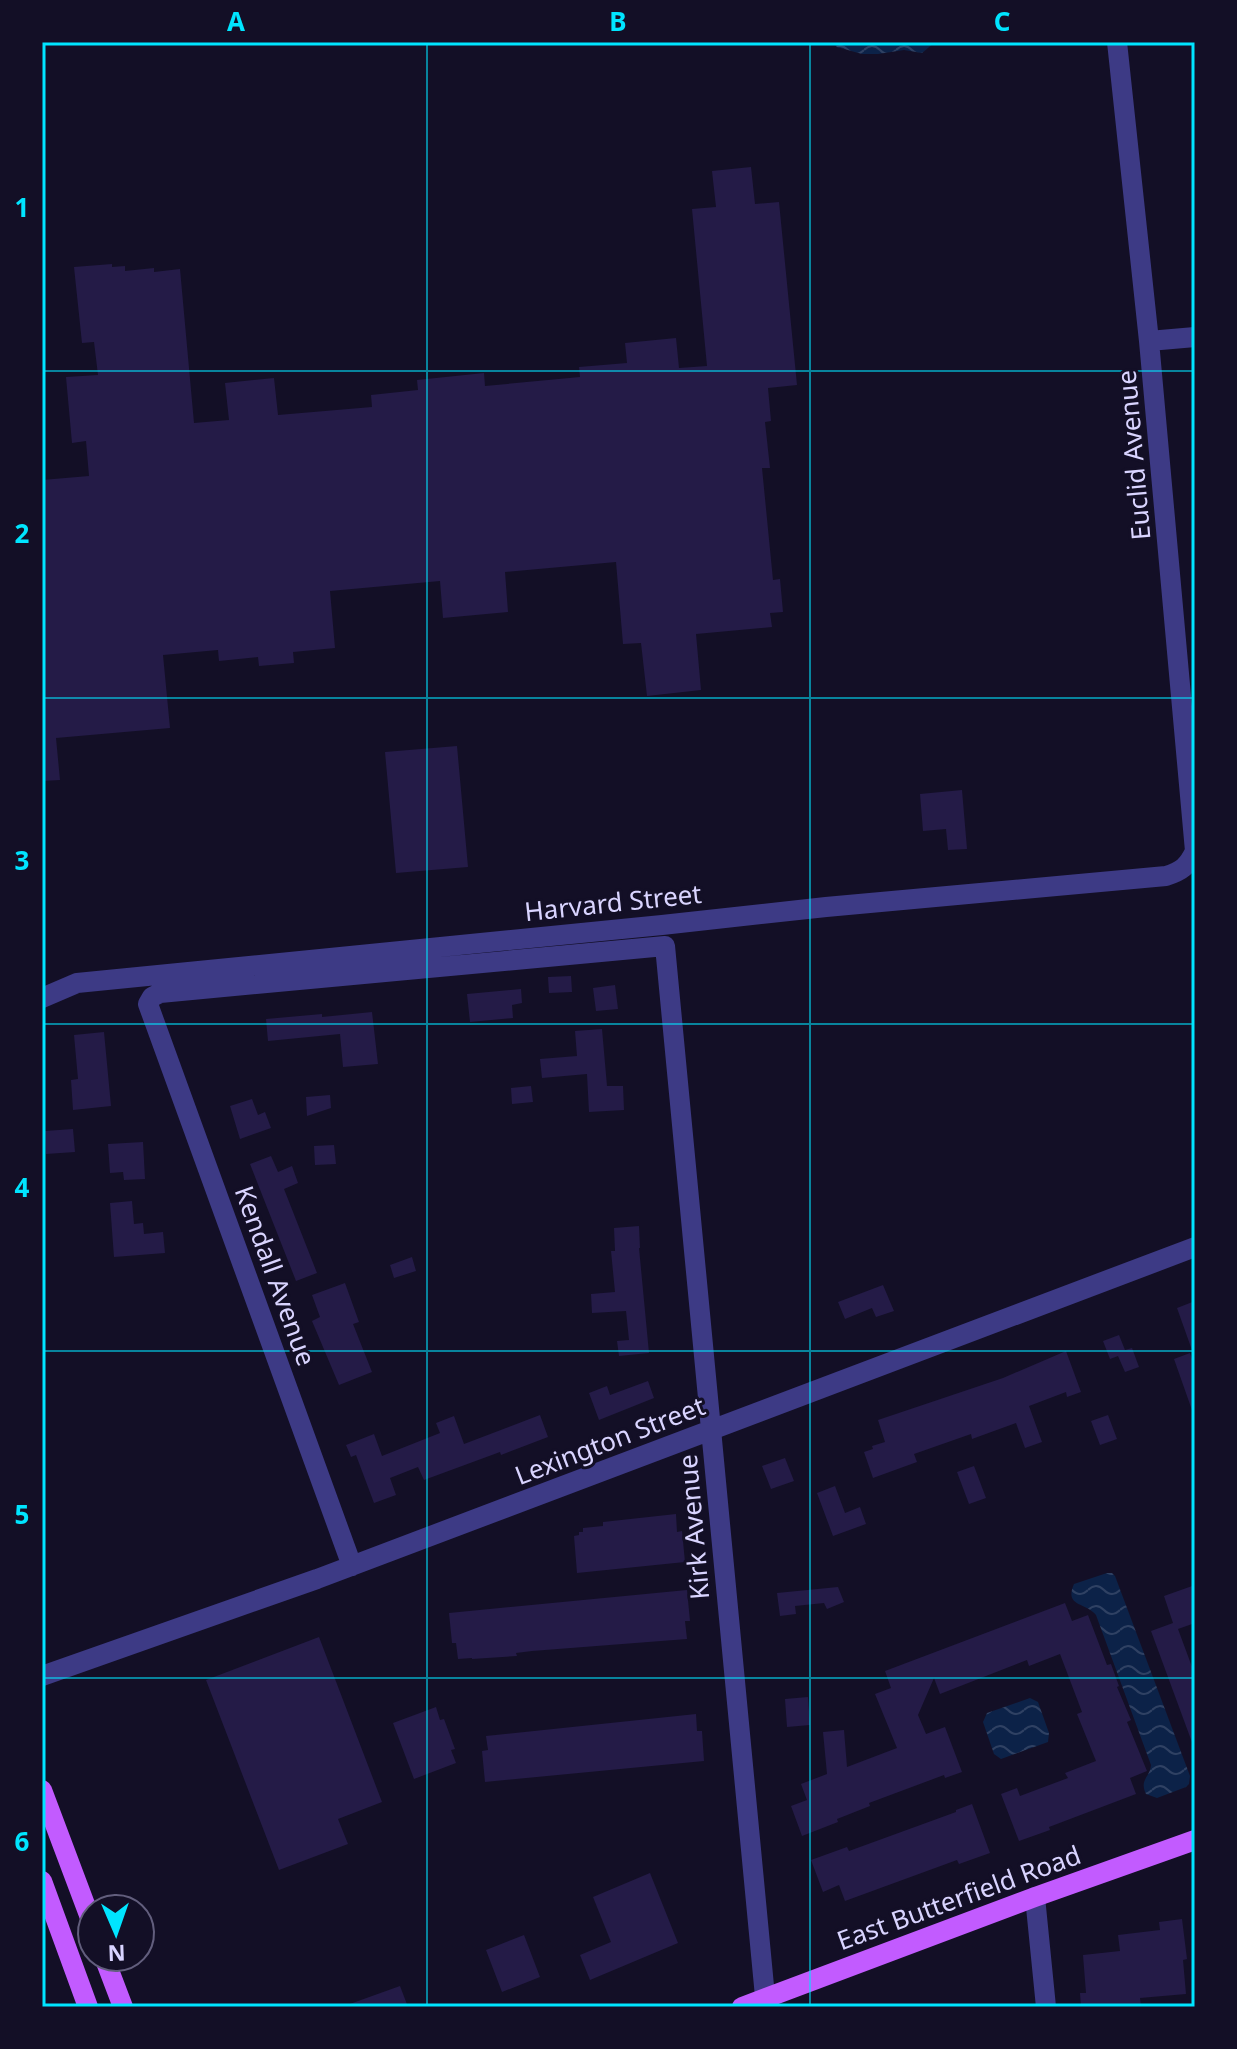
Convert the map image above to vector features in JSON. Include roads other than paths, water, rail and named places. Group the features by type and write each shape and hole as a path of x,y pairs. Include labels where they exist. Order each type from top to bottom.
{"main road":[{"path":"42,1790 81,1893"},
{"name":"East Butterfield Road","path":"742,2007 766,2003 1035,1897 1195,1840"},
{"path":"42,1881 88,2007"},
{"path":"110,1973 123,2007"}],"street":[{"name":"Euclid Avenue","path":"1117,42 1149,341 1195,851 1189,864"},
{"path":"1149,341 1195,337"},
{"name":"Harvard Street","path":"42,998 77,983 842,905 1166,876 1181,872 1189,864"},
{"name":"Harvard Street","path":"148,1004 152,997 160,993 665,946"},
{"name":"Kirk Avenue","path":"665,946 766,2003"},
{"name":"Kendall Avenue","path":"148,1004 352,1566"},
{"name":"Lexington Street","path":"42,1676 352,1566 1195,1247"},
{"path":"1035,1897 1046,2007"}],"water":[{"path":"832,42 935,42 922,53 904,50 862,54 837,47"},
{"path":"1107,1573 1115,1576 1190,1776 1186,1787 1157,1798 1146,1794 1144,1789 1151,1765 1096,1615 1072,1597 1074,1584"},
{"path":"1030,1698 1038,1702 1049,1733 1048,1742 1001,1759 994,1754 983,1722 987,1713"}]}
